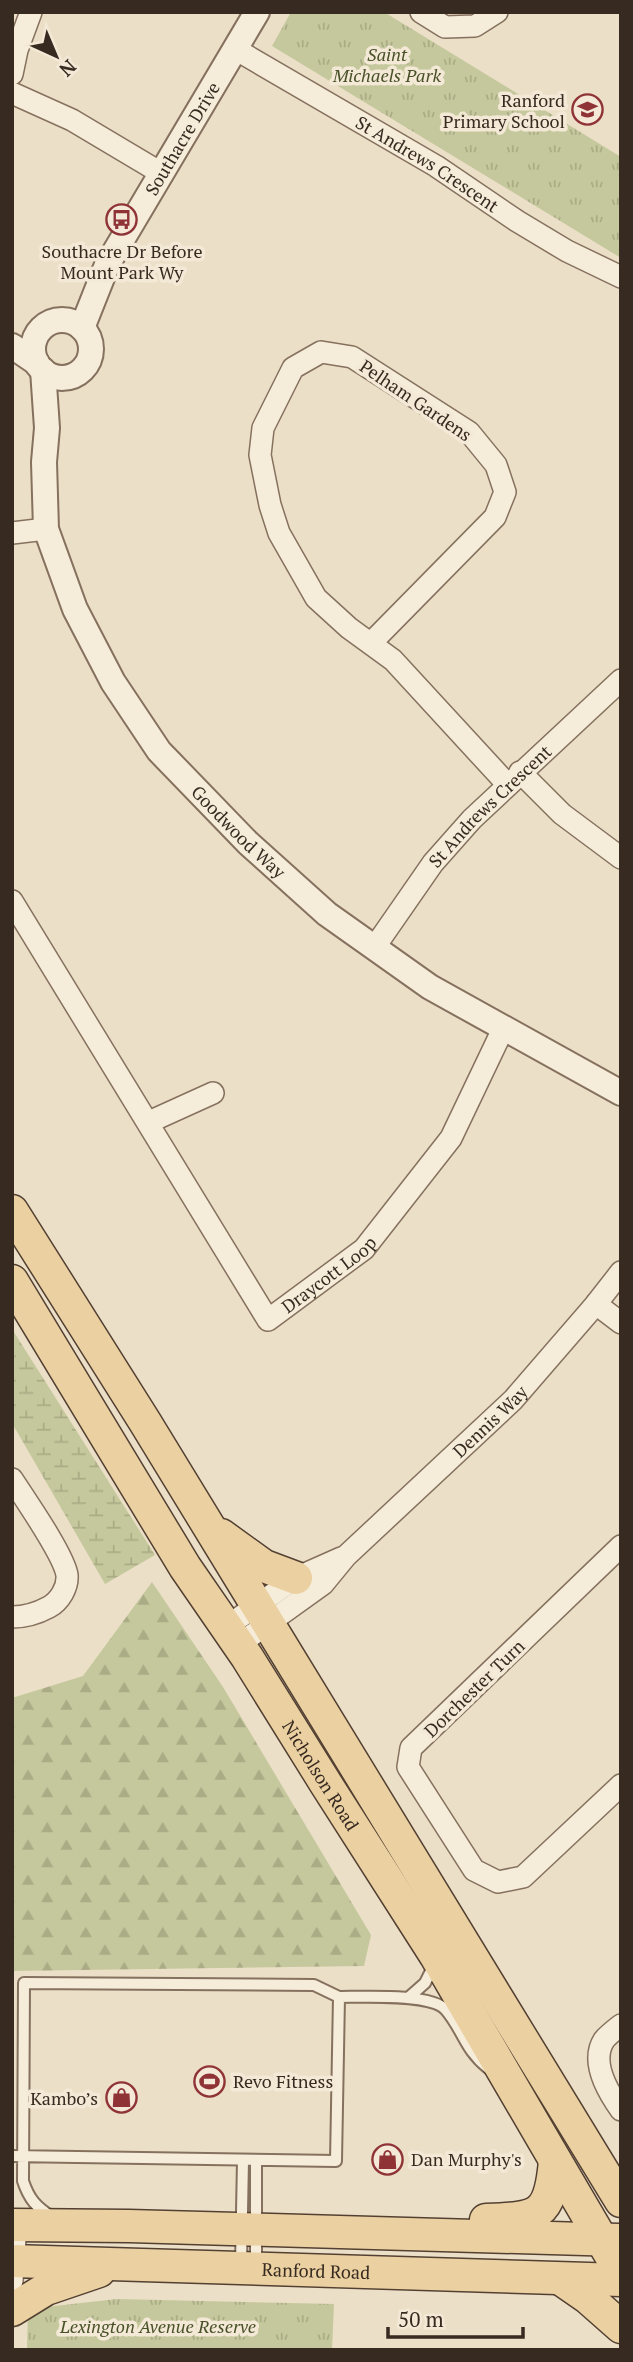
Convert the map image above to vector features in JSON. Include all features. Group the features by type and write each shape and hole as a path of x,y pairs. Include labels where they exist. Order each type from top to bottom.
{"main road":[{"name":"Nicholson Road","path":"12,1210 209,1526 621,2201"},
{"name":"Nicholson Road","path":"12,1281 185,1567 436,1956 555,2161 611,2240 621,2273"},
{"path":"209,1526 264,1566 296,1577"},
{"path":"517,2029 555,2063 621,2166"},
{"path":"349,2234 387,2223 525,2217 537,2212 547,2202 553,2190 555,2161"},
{"path":"14,2225 611,2240"},
{"path":"12,2310 46,2289 120,2264"},
{"name":"Ranford Road","path":"13,2268 120,2264 621,2280"},
{"path":"561,2279 587,2297 621,2328"}],"street":[{"path":"12,74 17,50 31,12"},
{"name":"Southacre Drive","path":"61,326 107,265 257,12"},
{"path":"421,12 445,27 475,26 497,12"},
{"name":"St Andrews Crescent","path":"235,49 436,166 557,245 621,277"},
{"path":"12,93 72,120 161,173"},
{"path":"12,331 61,326 89,337 91,353 88,362 75,375 54,377 12,346"},
{"path":"40,367 34,353 35,340 61,326"},
{"name":"Pelham Gardens","path":"371,643 495,517 505,492 496,466 469,432 352,357 321,352 293,368 263,428 260,455 270,505 279,533 316,598 349,628 393,660 514,778 621,858"},
{"name":"Goodwood Way","path":"40,367 47,428 44,462 46,528 75,609 113,682 159,751 248,843 327,914 430,987 621,1093"},
{"name":"Goodwood Way","path":"47,428 75,375"},
{"path":"12,533 46,528"},
{"name":"St Andrews Crescent","path":"374,948 433,863 472,819 621,680"},
{"name":"Draycott Loop","path":"12,901 268,1320 364,1249 451,1138 504,1027"},
{"path":"149,1122 212,1093"},
{"name":"Dennis Way","path":"232,1636 263,1615 323,1584 346,1556 513,1400 621,1272"},
{"path":"596,1304 621,1323"},
{"path":"12,1479 62,1559 67,1576 65,1590 54,1604 38,1612 12,1617"},
{"name":"Dorchester Turn","path":"621,1546 411,1748 408,1767 474,1870 498,1882 523,1877 621,1785"},
{"name":"Dennis Way","path":"263,1615 296,1577 346,1556"},
{"path":"621,2025 603,2041 599,2063 607,2089 621,2109"},
{"path":"13,2268 14,2225"}],"lane":[{"path":"408,1998 425,1983 432,1972 436,1956"},
{"path":"66,2225 37,2208 28,2196 17,2156 18,1986 24,1983 314,1985 339,1997 423,2000 445,2008 474,2057 510,2085"},
{"path":"17,2156 335,2161 339,1997"},
{"path":"243,2160 249,2230"},
{"path":"248,2267 256,2160"}],"green space":[{"name":"Saint Michaels Park","path":"291,12 384,12 621,157 621,258 272,46"},
{"path":"12,1329 155,1555 105,1584 12,1423"},
{"path":"152,1582 223,1687 371,1935 364,1966 12,1971 12,1698 83,1676"},
{"name":"Lexington Avenue Reserve","path":"117,2299 334,2304 332,2350 27,2350 28,2309"}],"place":[{"name":"Ranford Primary School","path":"588,110"},
{"name":"Southacre Dr Before Mount Park Wy","path":"122,220"},
{"name":"Revo Fitness","path":"210,2081"},
{"name":"Kambo’s","path":"121,2098"},
{"name":"Dan Murphy's","path":"388,2159"}]}
